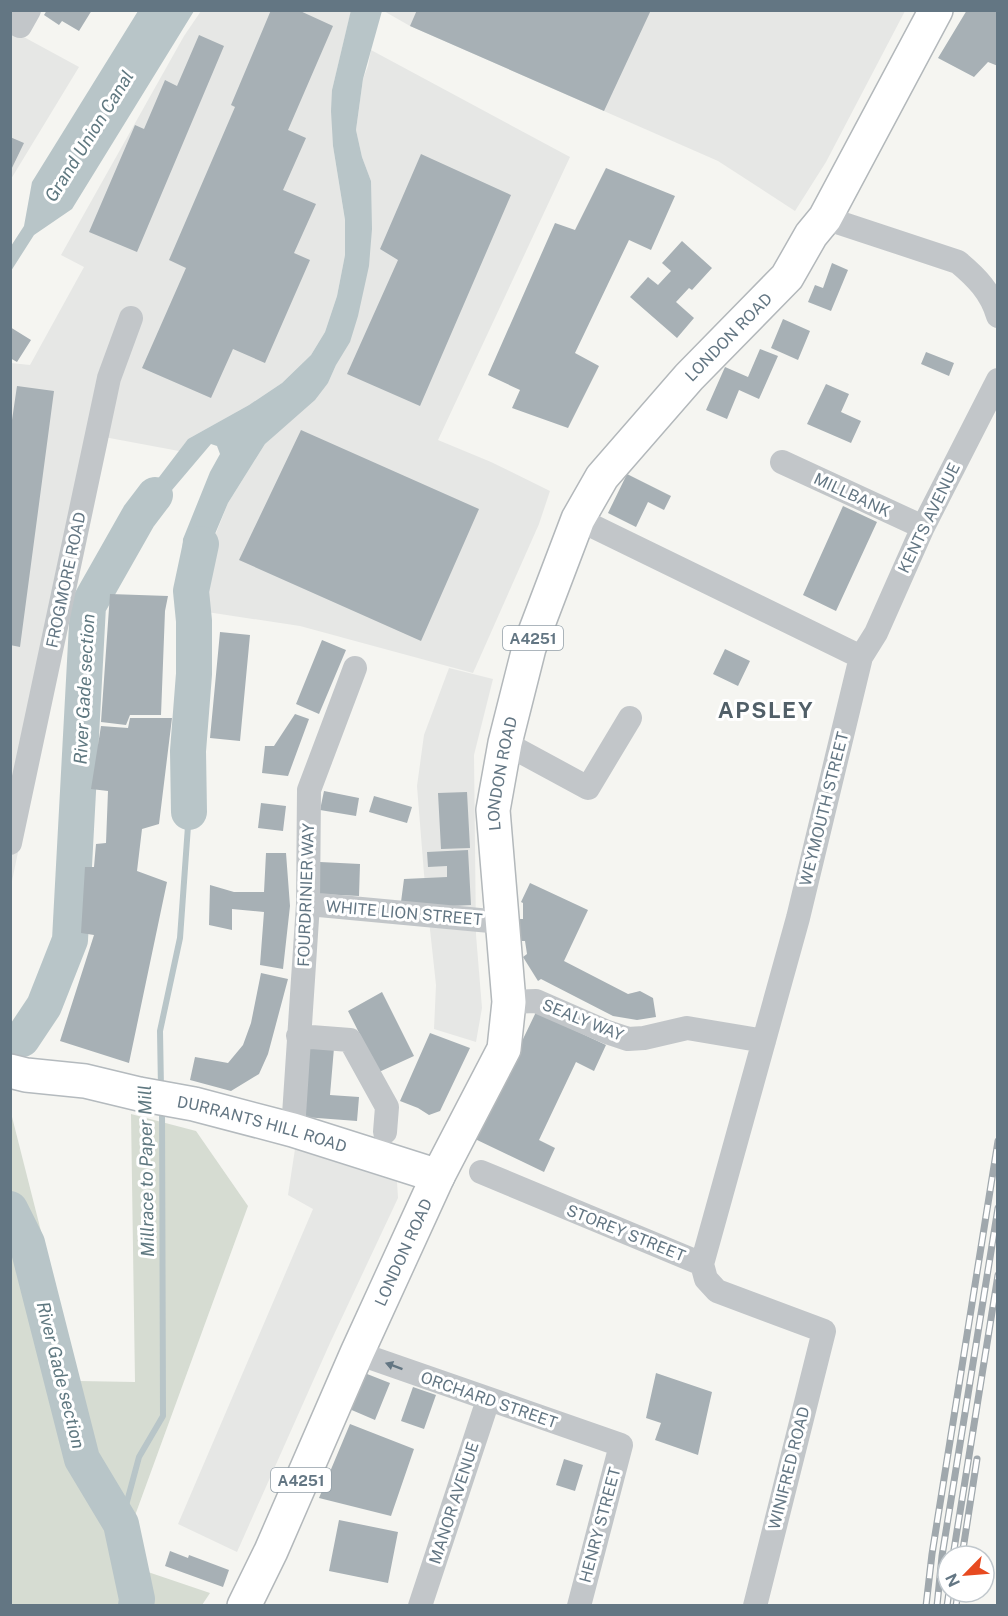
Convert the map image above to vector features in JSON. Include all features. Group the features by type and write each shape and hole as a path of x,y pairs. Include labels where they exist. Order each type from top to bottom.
{"main road":[{"name":"LONDON ROAD","path":"244,1605 271,1551 357,1353 438,1176 504,1049 508,1002 493,810 505,743 529,648 578,519 602,477 689,377 787,277 811,235 825,218 936,10"},
{"name":"DURRANTS HILL ROAD","path":"10,1071 26,1075 85,1081 194,1104 293,1130 438,1176"}],"street":[{"path":"825,218 958,262 988,291 998,316"},
{"name":"FROGMORE ROAD","path":"10,843 109,378 131,318"},
{"name":"KENTS AVENUE","path":"861,657 876,633 923,527 998,380"},
{"name":"MILLBANK","path":"782,462 923,527"},
{"path":"578,519 861,657"},
{"name":"WEYMOUTH STREET","path":"702,1264 798,918 861,657"},
{"name":"FOURDRINIER WAY","path":"293,1130 308,904 309,790 355,668"},
{"path":"505,743 588,788 630,718"},
{"name":"WHITE LION STREET","path":"308,904 501,922"},
{"name":"SEALY WAY","path":"508,1002 536,1001 628,1039 644,1038 687,1028 764,1041"},
{"path":"298,1036 350,1040 387,1107 385,1132"},
{"name":"STOREY STREET","path":"481,1172 702,1264 706,1280 717,1292 824,1331"},
{"name":"WINIFRED ROAD","path":"755,1605 824,1331"},
{"name":"ORCHARD STREET","path":"357,1353 621,1445"},
{"name":"MANOR AVENUE","path":"420,1605 488,1400"},
{"name":"HENRY STREET","path":"579,1605 621,1445"}],"shaded area":[{"path":"382,10 905,11 826,162 795,211 718,161 410,26"},
{"path":"201,11 351,11 332,90 333,146 345,220 345,255 337,296 325,332 311,355 282,383 249,405 188,439 179,451 104,437 11,886 11,363 30,365 84,267 61,255 184,36"},
{"path":"11,30 79,67 11,179"},
{"path":"371,50 570,157 438,440 491,462 550,491 539,524 473,673 300,626 207,612 201,601 209,551 228,503 265,444 328,383 336,365 371,181 362,157 356,130 363,79"},
{"path":"449,668 493,679 474,755 476,935 482,1008 476,1042 434,1029 436,985 417,786 424,735"},
{"path":"10,1109 79,1381 135,1382 131,1114 196,1131 248,1206 133,1521 145,1571 210,1593 202,1605 11,1605"},
{"path":"295,1149 397,1182 398,1198 330,1343 237,1552 178,1524 313,1209 288,1195"}],"water":[{"path":"351,10 382,11 363,79 356,130 362,157 371,181 372,229 369,266 358,316 350,342 328,383 315,400 265,444 228,503 191,591 181,576 183,539 210,472 220,454 217,446 211,444 172,490 109,556 128,518 188,439 249,405 282,383 311,355 325,332 337,296 345,255 345,220 333,146 331,111 332,90"},
{"name":"Grand Union Canal","path":"138,11 194,11 72,209 34,235 11,271 11,246 24,226 32,182"}],"building":[{"path":"47,10 92,10 79,31 62,21 59,25 44,15"},
{"path":"271,10 298,10 333,26 288,130 306,138 283,190 316,204 294,253 310,260 265,363 233,349 211,398 142,368 186,268 169,260 235,107 231,105"},
{"path":"417,10 651,10 604,111 410,26"},
{"path":"967,10 998,10 998,66 988,62 974,77 938,58"},
{"path":"199,35 224,46 137,252 89,232 135,125 144,129 165,80 177,86"},
{"path":"10,137 24,143 10,172"},
{"path":"421,154 511,195 420,406 347,374 398,260 380,249"},
{"path":"606,168 675,196 651,250 629,240 575,353 599,366 568,428 512,408 520,390 488,375 555,223 575,230"},
{"path":"682,241 712,268 692,290 689,288 676,302 694,318 677,338 630,297 648,277 658,285 671,271 662,263"},
{"path":"832,263 848,270 831,311 808,302 815,285 823,288"},
{"path":"783,319 810,331 798,360 771,348"},
{"path":"10,327 31,340 17,362 10,358"},
{"path":"760,349 778,356 759,399 739,390 727,419 706,410 725,367 748,377"},
{"path":"926,352 954,363 949,376 921,364"},
{"path":"826,384 849,394 841,412 861,421 851,443 807,424"},
{"path":"17,386 54,391 20,647 10,645 10,420 12,420"},
{"path":"301,430 479,509 421,641 239,560"},
{"path":"627,474 671,496 664,510 648,502 636,527 608,513"},
{"path":"843,506 877,522 836,611 803,595"},
{"path":"110,594 168,596 165,611 161,715 130,715 126,725 101,722"},
{"path":"220,632 250,635 240,741 210,738"},
{"path":"322,640 346,650 319,714 296,704"},
{"path":"725,649 750,661 738,686 713,674"},
{"path":"295,714 309,719 288,776 262,773 265,746 274,746"},
{"path":"130,718 172,718 159,824 142,829 137,871 167,882 129,1063 60,1041 94,935 81,933 85,867 94,867 96,844 106,843 108,791 91,789 101,726 128,728"},
{"path":"324,791 359,798 356,816 320,810"},
{"path":"467,792 470,848 441,849 438,793"},
{"path":"374,796 412,807 407,823 369,812"},
{"path":"261,803 286,806 283,831 258,828"},
{"path":"468,850 471,905 430,907 401,902 404,879 447,877 447,866 428,867 427,852"},
{"path":"266,853 286,853 290,906 283,969 260,965 264,912 232,909 232,930 209,925 210,885 234,892 264,892"},
{"path":"320,862 360,864 359,896 318,894"},
{"path":"530,883 588,910 564,961 628,994 640,991 653,998 656,1017 637,1020 613,1016 541,979 538,981 523,957 527,954 525,941 521,941 519,919 523,919 523,903 521,902"},
{"path":"261,973 288,979 268,1054 259,1074 231,1091 190,1080 195,1057 228,1063 243,1045 251,1023"},
{"path":"382,992 414,1056 379,1072 348,1011"},
{"path":"536,1012 606,1045 594,1071 576,1062 539,1140 555,1148 544,1172 475,1139"},
{"path":"430,1033 470,1048 440,1111 429,1115 400,1101"},
{"path":"309,1047 334,1048 330,1095 359,1097 357,1121 304,1117"},
{"path":"362,1372 390,1383 375,1420 347,1408"},
{"path":"656,1373 712,1392 698,1455 655,1440 661,1423 646,1418"},
{"path":"413,1387 436,1395 424,1429 401,1421"},
{"path":"350,1424 414,1449 391,1516 319,1498"},
{"path":"564,1459 583,1465 575,1491 556,1485"},
{"path":"339,1520 398,1532 388,1583 329,1571"},
{"path":"170,1551 188,1558 189,1555 229,1570 223,1587 165,1566"}],"waterway":[{"name":"River Gade section","path":"22,1039 44,1006 70,940 88,606 139,516 155,495"},
{"path":"189,812 188,751 194,674 194,621 191,591 201,544"},
{"name":"Millrace to Paper Mill","path":"161,1089 160,1031 180,938 189,812"},
{"name":"Millrace to Paper Mill","path":"121,1524 139,1457 163,1416 162,1108"},
{"name":"River Gade section","path":"10,1209 27,1243 82,1459 121,1524 137,1599 136,1606"}],"railway":[{"path":"926,1606 932,1554 998,1141"},
{"path":"937,1606 942,1556 998,1208"},
{"path":"955,1544 998,1275"},
{"path":"964,1544 977,1459"}],"district":[{"name":"APSLEY","path":"766,710"}]}
